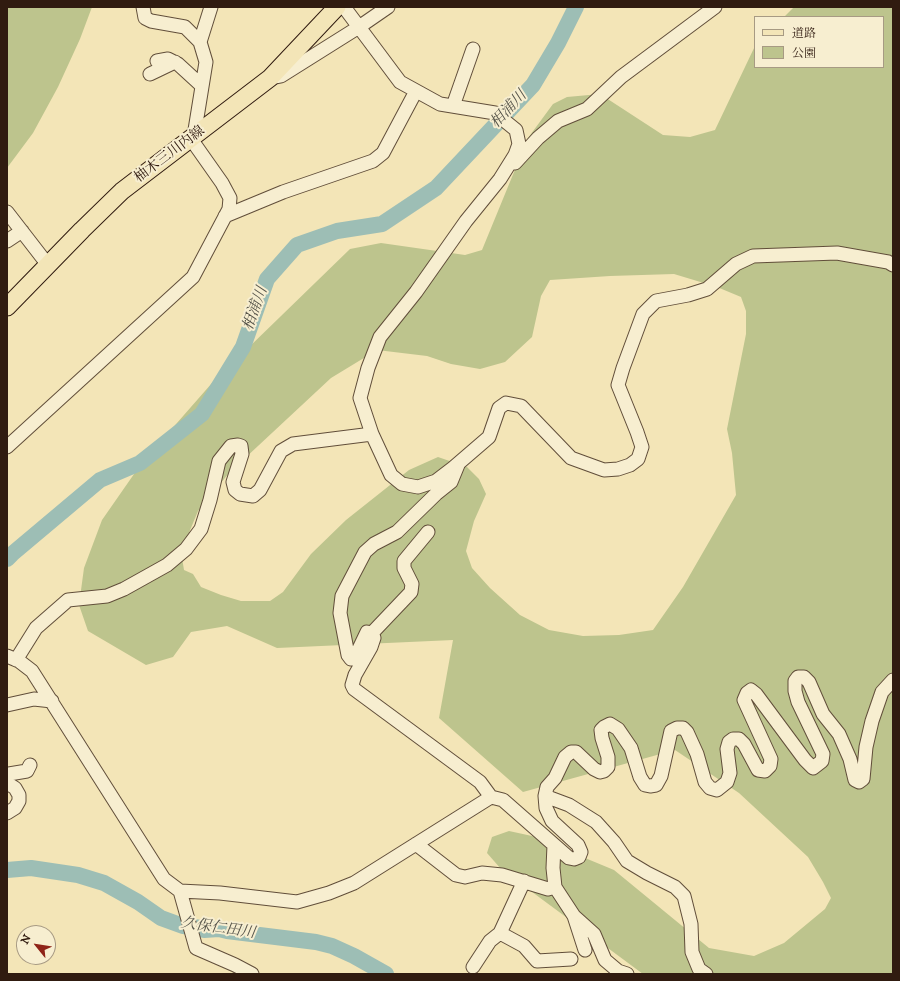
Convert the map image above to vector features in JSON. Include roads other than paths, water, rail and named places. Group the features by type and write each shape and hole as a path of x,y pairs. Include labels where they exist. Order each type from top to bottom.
{"main road":[{"name":"柚木三川内線","path":"7,307 122,191 270,78 337,7"}],"street":[{"path":"7,447 194,277 229,209 230,198 192,137 206,62 200,42 185,27 151,21 145,18 143,7"},
{"path":"200,42 211,7"},
{"path":"344,7 400,82 440,104 495,113 516,130 520,144 516,155 489,194 466,221 416,292 380,337 368,368 360,398 372,434 391,475 402,484 418,487 436,481 458,464 489,437 499,408 506,403 521,406 571,458 604,470 618,469 630,465 638,459 642,447 618,385 643,314 656,301 688,296 707,289 736,264 753,256 837,253 888,262 893,265"},
{"path":"270,78 281,76 388,7"},
{"path":"507,168 558,121 587,109 621,77 715,7"},
{"path":"453,106 473,49"},
{"path":"157,61 168,59 175,62 202,86"},
{"path":"150,74 175,62"},
{"path":"225,216 283,192 373,161 382,154 416,91"},
{"path":"7,212 48,265"},
{"path":"7,241 22,231"},
{"path":"372,434 293,444 281,451 260,490 253,496 240,494 235,490 233,482 242,454 241,446 238,444 231,446 219,461 210,500 200,529 186,549 167,565 124,589 107,596 68,600 36,628 12,658 32,671 164,879 180,891 297,902 328,893 354,883 491,796"},
{"path":"428,532 404,561 404,568 412,584 411,592 372,633 368,632 356,655 351,659 348,655 340,613 342,596 365,552 374,544 397,532 436,494 451,482 458,464"},
{"path":"372,633 374,638 371,647 355,675 352,685 354,689 480,782 491,796 503,800 569,858 574,859 581,855 578,845 552,821 546,808 545,796 547,787 555,778 565,757 571,752 576,752 594,769 600,772 604,771 608,767 608,757 601,730 604,727 610,724 618,729 631,748 640,777 645,785 650,786 656,785 661,776 671,731 677,728 683,728 687,732 697,754 705,782 710,788 717,790 728,782 730,773 727,749 728,742 733,739 739,738 744,744 758,770 765,771 770,766 771,759 744,700 747,693 751,690 756,694 805,760 813,768 822,761 823,754 798,702 795,690 795,682 798,677 804,677 809,682 823,714 840,734 850,759 855,780 859,782 864,778 866,747 872,720 882,692 893,680"},
{"path":"7,705 34,699 52,701"},
{"path":"7,774 27,771 30,765"},
{"path":"7,783 15,788 19,795 19,801 15,808 7,813"},
{"path":"545,796 569,805 596,822 614,842 627,861 675,887 684,896 691,924 692,952 699,969 706,974"},
{"path":"416,844 456,875 465,877 482,873 502,875 548,889 555,887"},
{"path":"554,845 553,868 555,887 574,916 594,934 605,960 618,971 627,974"},
{"path":"473,967 490,941 500,933 524,882"},
{"path":"180,891 196,948 252,974"},
{"path":"574,916 585,950"},
{"path":"500,933 524,946 537,960 571,959"}],"waterway":[{"name":"相浦川","path":"7,559 100,480 140,463 202,414 243,347 267,279 297,245 337,231 382,224 436,188 533,85 558,43 576,7"},
{"name":"久保仁田川","path":"7,870 31,868 78,875 104,883 138,902 161,918 183,926 202,928 204,930 219,929 316,942 332,946 354,956 386,974"}]}
